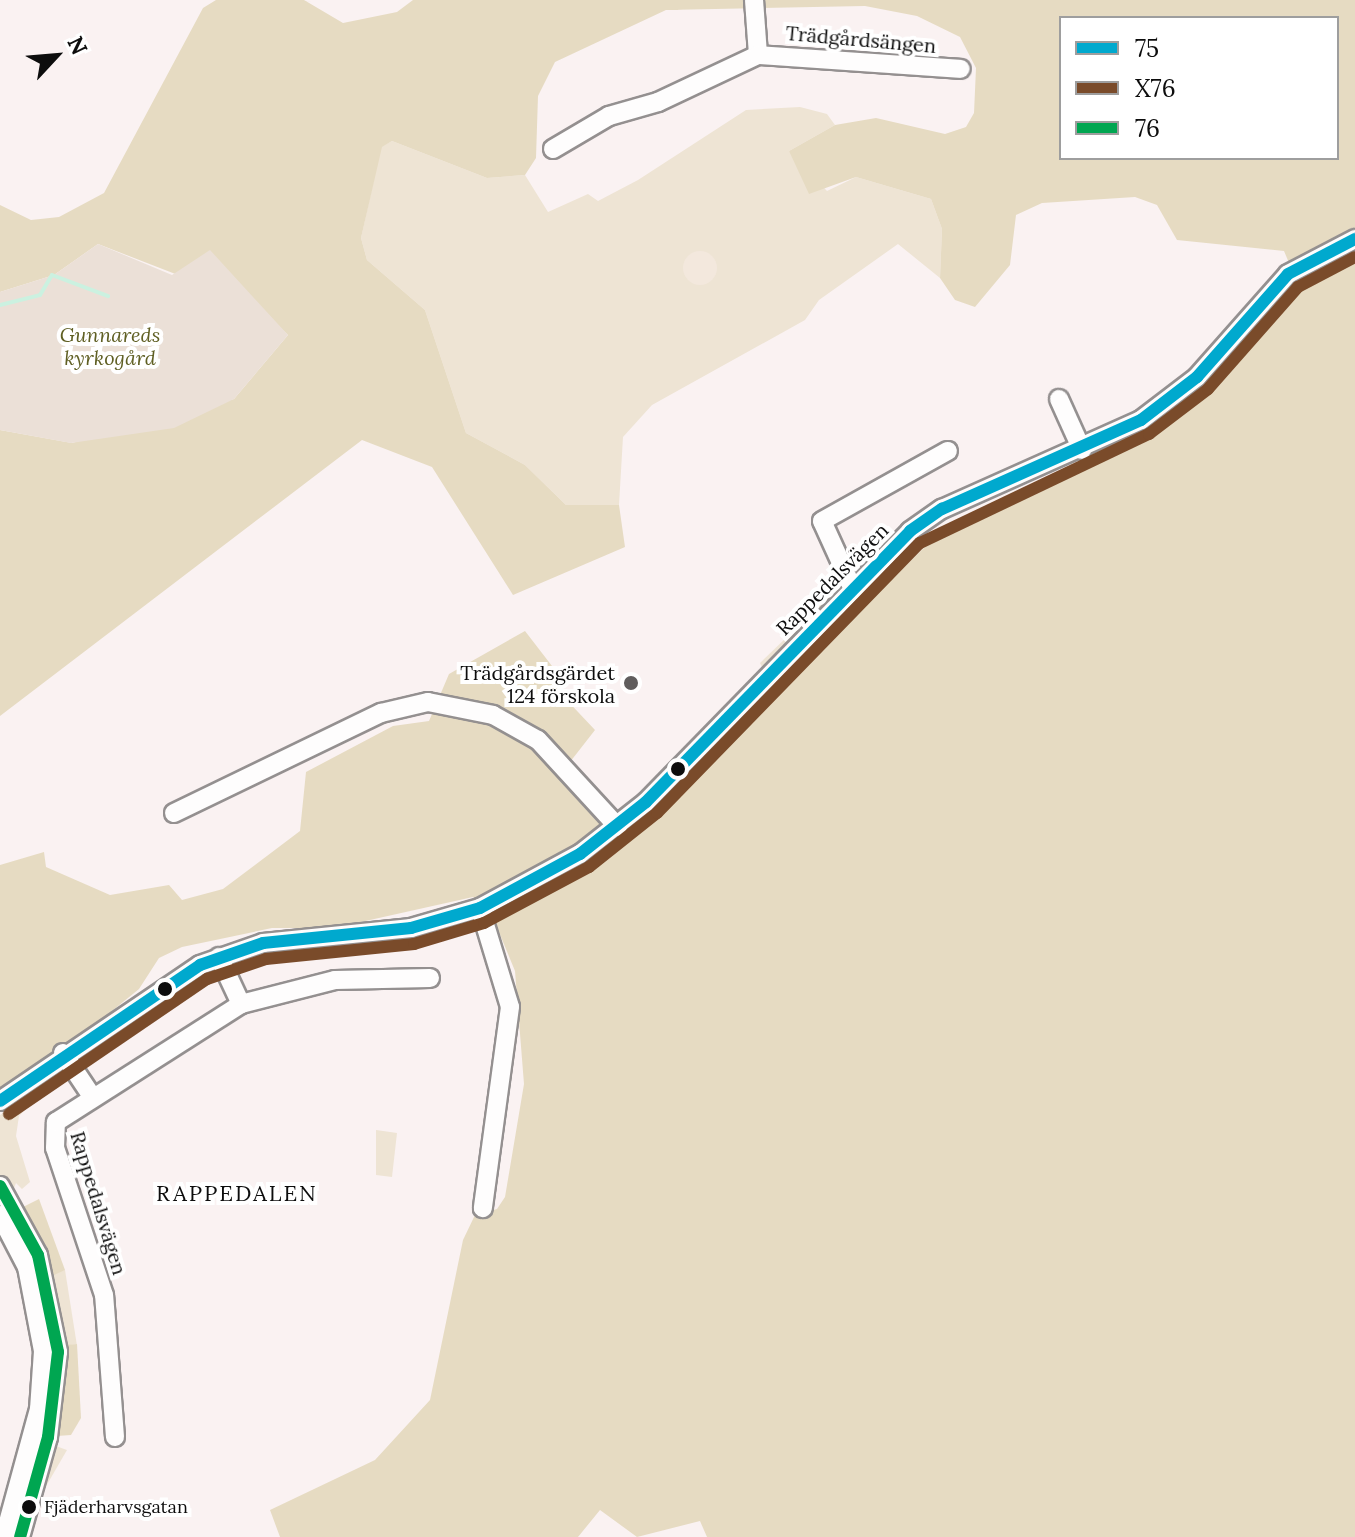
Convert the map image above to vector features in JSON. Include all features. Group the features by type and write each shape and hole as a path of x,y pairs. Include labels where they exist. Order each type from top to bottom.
{"street":[{"name":"Trädgårdsängen","path":"754,0 758,55"},
{"name":"Trädgårdsängen","path":"553,149 609,116 658,102 758,55 961,69"},
{"name":"Rappedalsvägen","path":"0,1101 63,1053 219,957 299,936 411,928 480,908 618,827 852,587 942,509 1082,450 1166,401 1288,274 1355,239"},
{"path":"1059,399 1082,450"},
{"path":"852,587 822,521 948,451"},
{"path":"174,813 381,713 428,702 493,715 538,740 618,827"},
{"path":"480,908 510,1007 483,1208"},
{"path":"219,957 241,1004"},
{"name":"Rappedalsvägen","path":"115,1437 104,1295 53,1138 59,1117 241,1004 335,980 430,978"},
{"path":"63,1053 91,1095"},
{"path":"0,1186 12,1234 36,1301 43,1378 4,1537"},
{"path":"0,1215 46,1283 58,1378 20,1537"}],"shaded area":[{"path":"216,0 304,0 343,23 397,12 413,0 1355,0 1355,1537 707,1537 700,1521 637,1537 600,1510 578,1537 280,1537 270,1510 375,1460 430,1400 463,1240 475,1215 497,1209 505,1197 524,1084 515,971 494,920 473,897 334,928 272,928 182,947 159,958 139,989 96,1024 0,1089 0,865 44,852 46,867 110,895 169,885 182,900 223,889 300,831 306,772 393,726 429,721 449,674 525,631 552,666 562,695 595,730 563,771 618,849 940,532 1088,467 1209,390 1297,282 1284,251 1177,240 1157,205 1135,197 1042,203 1016,215 1010,265 975,307 955,300 940,278 942,229 931,199 856,177 809,194 789,151 835,125 876,118 945,134 966,127 974,113 976,68 960,37 917,16 865,6 666,10 555,62 538,96 536,158 525,175 487,178 392,141 382,147 361,238 367,260 425,310 466,433 525,465 566,505 619,505 625,547 513,595 432,467 362,440 0,716 0,430 72,443 234,399 288,335 258,306 98,244 54,275 0,292 0,205 31,220 59,217 104,193 203,8"},
{"path":"800,107 827,114 835,125 789,151 827,191 856,177 931,199 942,229 940,278 898,244 819,300 805,320 652,405 623,437 619,505 566,505 525,465 466,433 425,310 367,260 361,238 381,147 392,141 487,178 525,175 548,212 588,194 598,201 638,180 746,110"},
{"path":"700,251 712,256 717,268 712,280 700,285 688,280 683,268 688,256"},
{"path":"841,585 840,591 762,667 760,663"},
{"path":"404,934 405,942 301,950 233,965 257,952"},
{"path":"64,1071 19,1116 16,1136 30,1182 22,1189 16,1183 12,1193 0,1175 0,1115"},
{"path":"376,1130 397,1133 392,1177 376,1175"},
{"path":"39,1199 65,1270 54,1275 23,1207"},
{"path":"65,1270 77,1344 65,1346 53,1272"},
{"path":"77,1344 81,1418 71,1435 57,1436 66,1345"},
{"path":"53,1445 67,1450 45,1488 46,1470"}],"green space":[{"name":"Gunnareds kyrkogård","path":"98,244 172,275 210,250 288,335 234,399 174,428 71,443 0,430 0,292 54,275"}],"waterway":[{"path":"0,305 40,295 52,275 108,296"}],"transit line":[{"name":"75","path":"0,1101 200,965 263,943 411,928 480,908 580,854 646,802 910,531 942,509 1141,420 1197,377 1288,274 1355,239"},
{"name":"X76","path":"9,1114 207,979 266,959 414,944 484,923 589,867 657,813 920,543 1149,434 1208,389 1298,287 1355,257"},
{"name":"76","path":"0,1186 38,1255 58,1352 48,1437 20,1537"}],"place":[{"name":"Trädgårdsgärdet 124 förskola","path":"631,683"},
{"name":"Fjäderharvsgatan","path":"29,1507"}],"district":[{"name":"RAPPEDALEN","path":"237,1194"}]}
